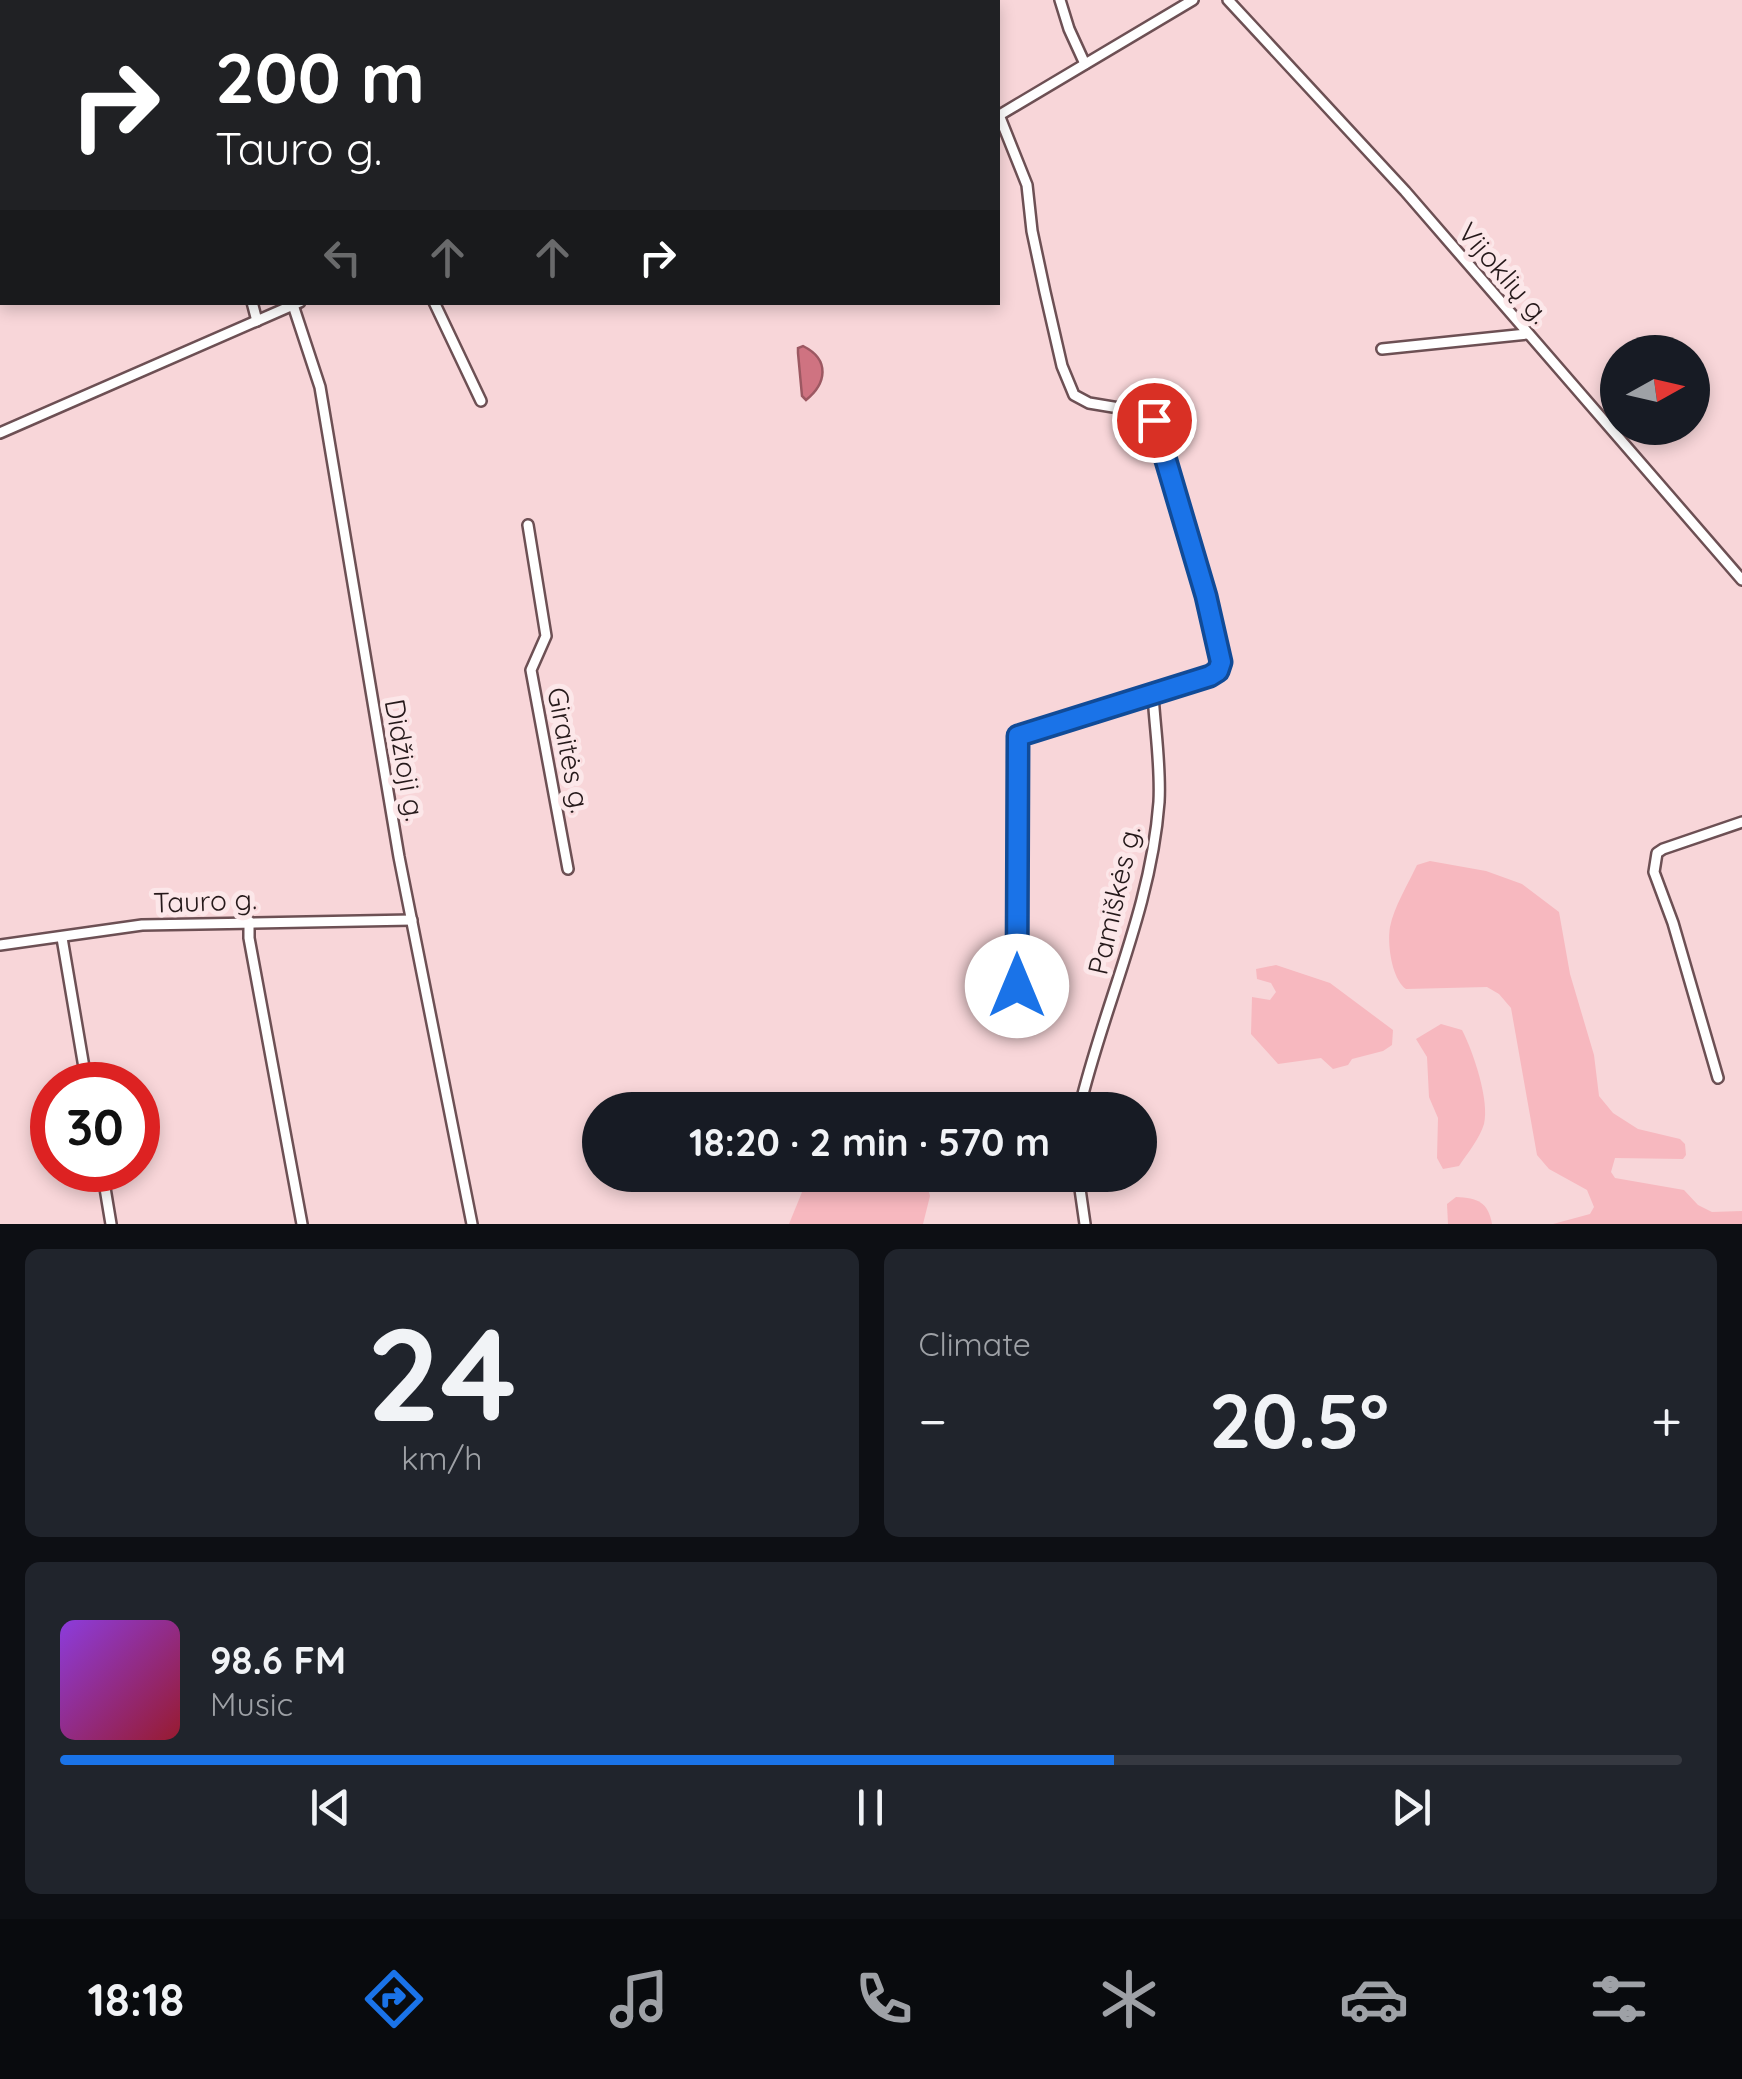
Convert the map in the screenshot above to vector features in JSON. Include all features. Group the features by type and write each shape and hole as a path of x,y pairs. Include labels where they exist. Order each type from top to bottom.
{"street":[{"path":"1060,0 1068,30 1086,64"},
{"path":"1000,115 1193,0"},
{"name":"Vijoklių g.","path":"1228,0 1389,174 1742,580"},
{"path":"1000,121 1027,185 1062,366 1074,394 1089,403 1144,412 1154,420 1206,596 1221,662 1218,671 1210,676 1018,736 1017,986"},
{"path":"253,305 257,321"},
{"path":"0,433 294,305"},
{"name":"Didžioji g.","path":"296,305 320,387 362,649 472,1224"},
{"path":"435,305 481,401"},
{"path":"1382,349 1526,334"},
{"name":"Giraitės g.","path":"528,524 546,636 531,670 568,869"},
{"name":"Pamiškės g.","path":"1084,1092 1132,940 1147,878 1159,801 1153,694"},
{"path":"1718,1078 1654,872 1657,852 1742,822"},
{"name":"Tauro g.","path":"0,945 142,925 412,920"},
{"path":"249,921 302,1224"},
{"path":"62,938 83,1062"},
{"path":"106,1192 111,1224"},
{"path":"1081,1192 1086,1224"}],"shaded area":[{"path":"803,346 822,365 818,387 806,400 802,396 798,353"},
{"path":"1430,861 1486,871 1522,884 1559,912 1570,974 1594,1055 1599,1096 1613,1113 1638,1129 1680,1139 1685,1144 1683,1159 1615,1158 1611,1172 1615,1178 1684,1190 1698,1205 1712,1212 1742,1211 1742,1224 1553,1224 1590,1214 1594,1207 1587,1190 1549,1169 1537,1155 1511,1008 1487,987 1406,989 1394,970 1389,943 1392,919 1417,865"},
{"path":"1276,965 1330,983 1393,1030 1392,1045 1333,1069 1321,1058 1278,1064 1251,1034 1252,997 1270,1000 1276,992 1271,983 1257,979 1256,969"},
{"path":"1441,1024 1462,1030 1485,1103 1480,1135 1459,1166 1443,1169 1437,1158 1438,1118 1429,1097 1427,1057 1416,1039"},
{"path":"802,1192 929,1192 930,1196 923,1224 789,1224"},
{"path":"1456,1197 1481,1203 1492,1224 1448,1224 1447,1204"}],"route":[{"path":"1017,986 1018,736 1210,676 1218,671 1221,662 1206,596 1154,420"}]}
